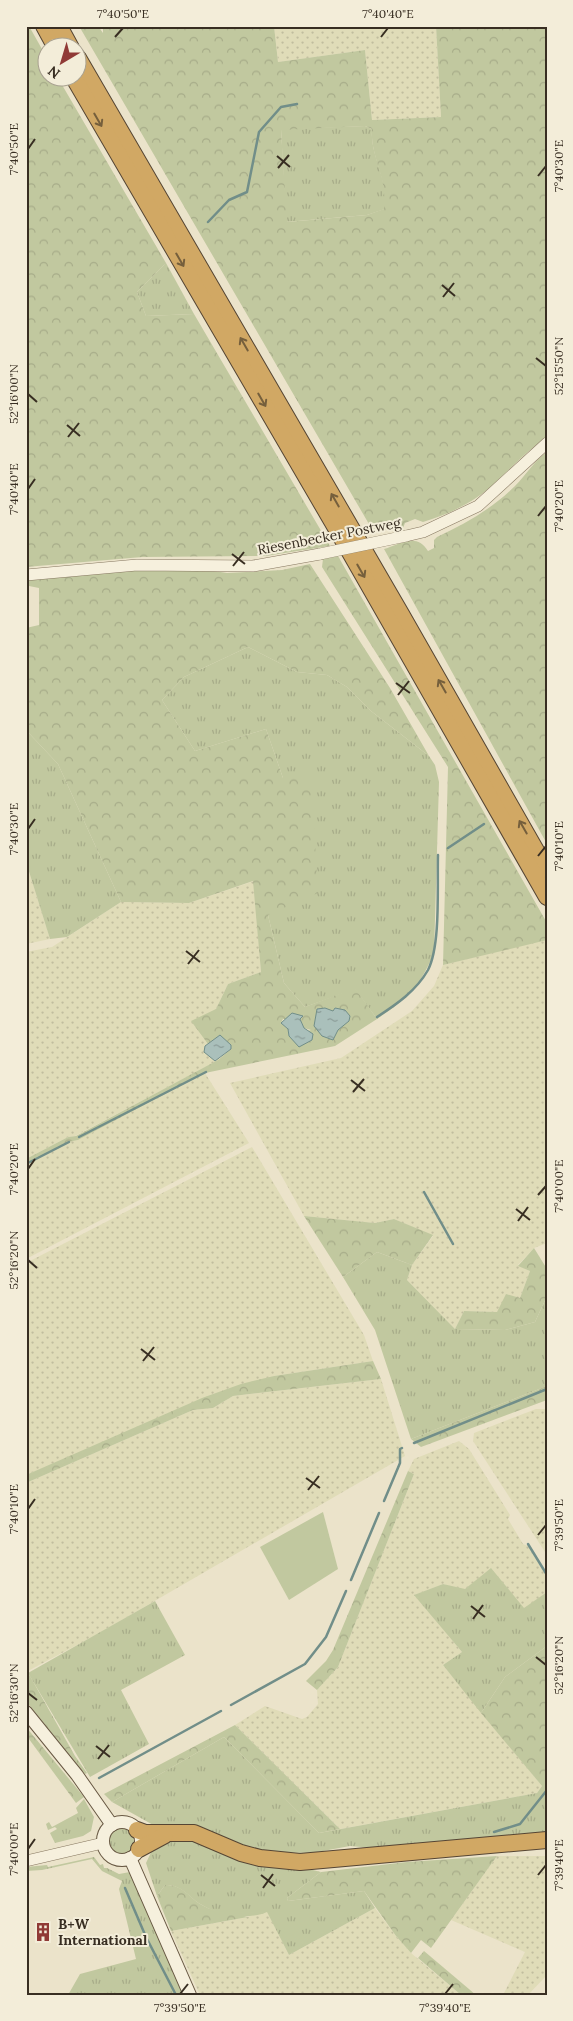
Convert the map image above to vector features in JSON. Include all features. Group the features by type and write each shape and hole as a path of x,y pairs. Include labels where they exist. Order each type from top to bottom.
{"highway":[{"path":"44,26 51,38"},
{"path":"59,26 66,38"},
{"path":"88,75 411,630 547,870"},
{"path":"80,88 343,540 547,897"},
{"path":"137,1830 145,1833 194,1834 260,1858 293,1861 547,1840"},
{"path":"134,1854 146,1844 172,1833"}],"main road":[{"path":"26,1712 77,1775 112,1825"},
{"path":"123,1823 137,1830 140,1840 134,1854 124,1860 113,1858 104,1849 105,1833 112,1825 123,1823"},
{"path":"134,1854 190,1995"}],"street":[{"name":"Riesenbecker Postweg","path":"26,574 137,565 253,566 423,532 478,506 547,443"},
{"path":"26,1861 103,1843"}],"shaded area":[{"path":"274,26 436,26 441,117 372,120 365,50 278,62"},
{"path":"26,862 50,939 26,944"},
{"path":"254,881 261,972 228,984 216,1009 219,1060 75,1136 68,1137 26,1159 26,952 52,947 121,902 189,903"},
{"path":"546,939 547,1243 534,1248 518,1265 530,1271 520,1298 497,1312 464,1311 455,1329 407,1280 412,1265 433,1236 394,1219 375,1223 304,1216 230,1083 341,1058 412,1011 434,986 443,965"},
{"path":"205,1073 249,1143 26,1259 26,1164 68,1141 78,1140"},
{"path":"252,1147 364,1335 373,1361 274,1376 26,1475 26,1263"},
{"path":"381,1379 405,1456 96,1635 26,1672 26,1483 193,1410 213,1408 233,1396"},
{"path":"536,1409 547,1409 547,1555 473,1441 474,1433"},
{"path":"459,1441 469,1449 510,1515 508,1519 523,1544 528,1546 547,1577 547,1592 524,1609 443,1584 415,1595 462,1652 443,1665 542,1786 537,1793 340,1829 235,1725 265,1706 302,1719 307,1717 318,1704 317,1690 338,1667 414,1474 408,1471 414,1459"},
{"path":"497,1856 547,1856 547,1975 528,1995 503,1995 525,1952 451,1920"},
{"path":"375,1908 411,1953 461,1995 200,1995 171,1931 243,1918 267,1911 289,1955"}],"green space":[{"path":"26,26 29,26 38,42 38,88 64,88 166,263 137,292 146,316 194,314 330,546 265,556 142,557 26,567"},
{"path":"79,26 98,26 103,33 103,26 274,26 278,62 365,50 372,120 441,117 436,26 547,26 547,437 481,495 443,515 423,522 415,519 405,523 403,528 373,531 88,41 88,38 86,38","holes":["365,126 372,129 372,139 384,187 384,209 367,215 287,222 281,130"]},
{"path":"365,126 372,129 374,149 384,186 385,209 367,215 286,222 281,129"},
{"path":"166,263 194,314 146,316 137,292"},
{"path":"547,452 547,844 384,549 408,541 419,542 428,551 434,548 434,540 437,537 488,508 515,486"},
{"path":"338,556 547,923 547,940 443,965 448,767 322,567 323,559"},
{"path":"310,564 390,688 429,756 371,711 347,687 327,675 297,672 248,647 184,677 162,700 195,751 266,729 283,778 311,777 318,893 268,915 284,983 305,1007 355,988 377,1019 335,1046 205,1073 78,1140 68,1142 26,1164 26,1159 68,1137 76,1136 218,1060 231,1049 220,1035 208,1044 191,1021 216,1009 228,984 261,972 253,881 189,903 121,902 58,764 26,730 26,628 39,625 39,588 29,586 28,578 188,567 227,573 282,570","holes":["283,1019 300,1019 304,1028 311,1030 289,1036 288,1029 281,1023"]},
{"path":"248,647 297,672 327,675 347,687 371,711 429,756 435,765 439,782 434,953 418,984 412,991 397,1005 377,1019 355,989 305,1007 284,983 268,915 283,778 266,729 195,751 162,700 184,677"},
{"path":"26,730 58,764 121,902 67,937 50,939 26,862"},
{"path":"304,1216 375,1223 394,1219 433,1235 412,1265 377,1252 343,1277"},
{"path":"534,1248 547,1269 547,1296 535,1322 505,1330 455,1329 464,1311 497,1312 506,1294 520,1298 530,1271 518,1266"},
{"path":"377,1252 412,1265 407,1280 455,1329 505,1330 535,1322 547,1296 547,1386 411,1439 375,1330 343,1277"},
{"path":"373,1361 381,1379 233,1396 213,1408 193,1410 26,1483 26,1475 202,1398 241,1384 274,1376"},
{"path":"547,1386 547,1400 421,1447 411,1439"},
{"path":"408,1471 414,1474 338,1667 317,1690 306,1681 326,1661 333,1650"},
{"path":"323,1512 338,1569 289,1600 260,1547"},
{"path":"491,1568 524,1608 547,1592 547,1646 505,1677 481,1713 443,1665 462,1652 414,1595 443,1584 465,1589"},
{"path":"155,1601 185,1655 121,1690 149,1744 90,1777 28,1673"},
{"path":"547,1646 547,1786 542,1786 481,1713 505,1677"},
{"path":"26,1669 75,1756 87,1773 85,1774 26,1701"},
{"path":"235,1725 340,1829 319,1833 224,1737 112,1802 104,1794"},
{"path":"26,1727 84,1797 76,1803 26,1735"},
{"path":"224,1737 319,1833 537,1793 542,1786 547,1786 547,1832 372,1848 350,1846 312,1853 271,1852 155,1826 112,1802"},
{"path":"84,1799 94,1817 91,1831 83,1836 55,1843 50,1833 57,1829 55,1827 48,1830 46,1824 49,1822 52,1827 78,1813 76,1808"},
{"path":"121,1827 131,1831 135,1841 131,1851 121,1855 111,1851 107,1841 111,1831"},
{"path":"168,1840 192,1840 321,1872 287,1898 288,1901 364,1891 375,1908 289,1955 267,1912 251,1916 234,1916 217,1912 197,1902 181,1889 171,1885 165,1885 157,1896 146,1863 155,1844"},
{"path":"497,1856 431,1948 421,1940 411,1953 396,1936 364,1891 288,1901 287,1898 321,1872 407,1862"},
{"path":"94,1857 100,1865 103,1864 104,1868 119,1874 130,1872 188,1995 68,1995 80,1974 136,1959 119,1889 122,1881 102,1871 92,1859 42,1870 26,1871 26,1867 47,1865 48,1867"},
{"path":"165,1885 181,1889 208,1908 248,1917 171,1931 157,1896"},
{"path":"424,1951 476,1995 461,1995 418,1958"}],"water":[{"path":"325,1008 333,1011 335,1008 345,1010 350,1016 349,1021 338,1030 333,1040 322,1036 314,1026 317,1009"},
{"path":"292,1013 303,1016 300,1019 304,1028 313,1034 312,1040 299,1047 289,1036 288,1029 281,1023"},
{"path":"220,1035 231,1045 231,1049 215,1061 204,1052 205,1046"}],"waterway":[{"path":"208,222 229,200 247,192 259,132 281,107 297,104"},
{"path":"448,848 484,824"},
{"path":"377,1017 412,991 428,970 437,931 438,855"},
{"path":"79,1137 206,1072"},
{"path":"26,1164 69,1142"},
{"path":"424,1192 453,1244"},
{"path":"414,1443 547,1389"},
{"path":"384,1501 400,1463 400,1449 402,1448"},
{"path":"351,1580 379,1513"},
{"path":"528,1544 547,1575"},
{"path":"231,1705 305,1664 326,1637 346,1591"},
{"path":"99,1778 221,1711"},
{"path":"494,1832 520,1824 547,1790"},
{"path":"125,1888 146,1937 176,1995"}],"place":[{"name":"B+W International","path":"43,1932"}]}
